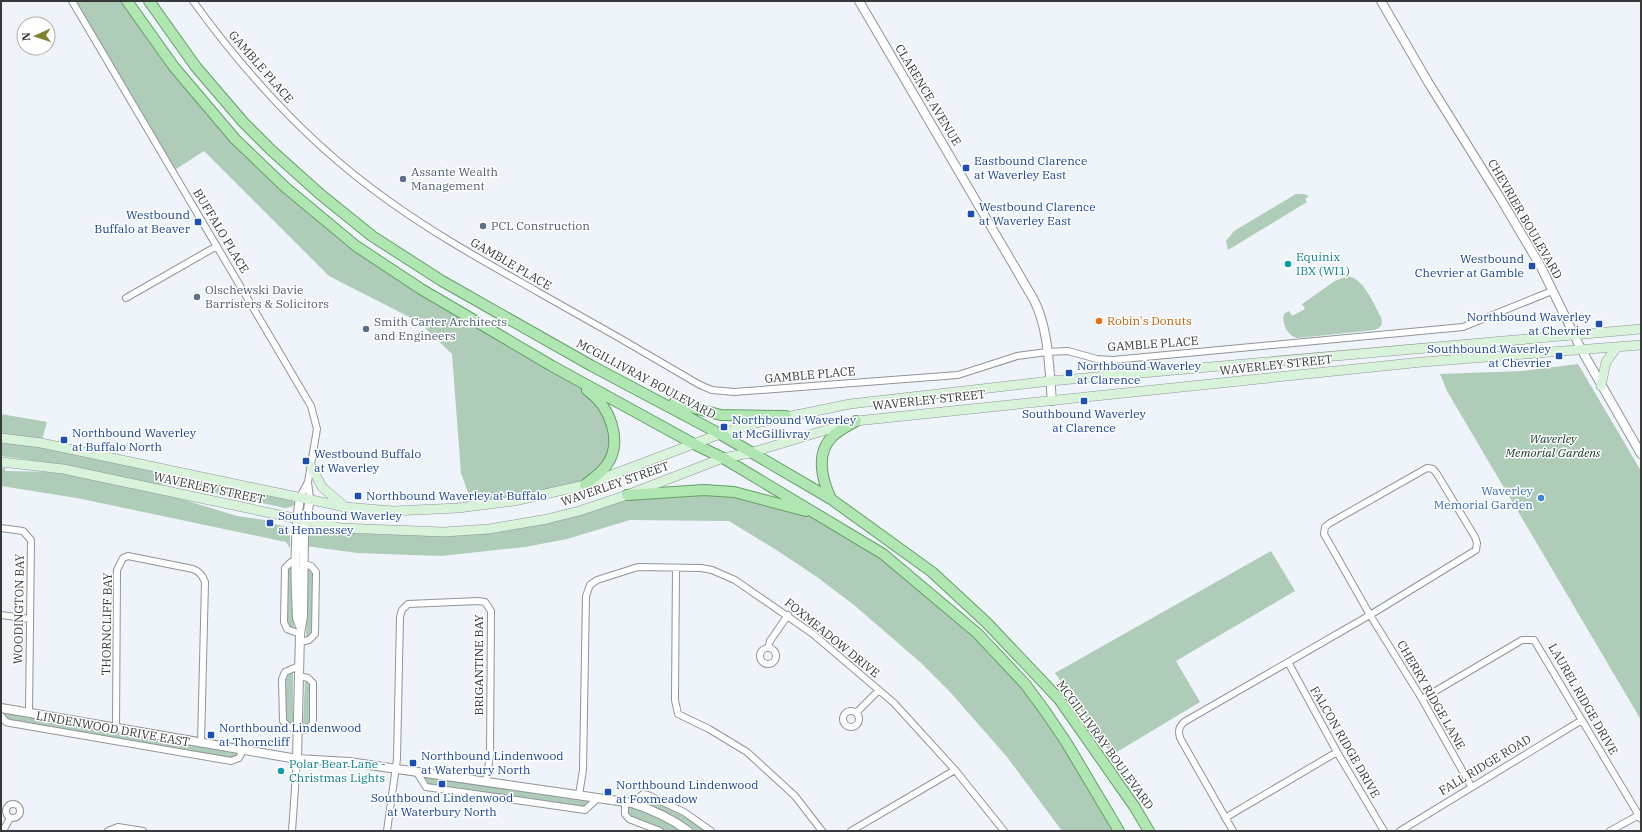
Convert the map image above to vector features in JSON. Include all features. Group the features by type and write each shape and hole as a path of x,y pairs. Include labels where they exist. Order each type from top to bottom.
{"main road":[{"path":"127,1 174,67 203,103 269,173 305,205 384,265 552,366 694,444 723,458 883,554 977,633 1006,662 1025,684 1066,742 1119,831"},
{"name":"MCGILLIVRAY BOULEVARD","path":"149,1 192,61 229,106 271,150 342,213 372,236 442,281 592,366 650,395 720,434 831,500 932,572 987,623 1059,699 1134,806 1149,831"},
{"name":"WAVERLEY STREET","path":"1,438 41,443 345,507 394,511 458,508 514,501 585,485 720,434 786,416 850,404 1050,381 1641,329"},
{"name":"WAVERLEY STREET","path":"1,462 63,470 341,528 368,531 444,532 490,529 547,519 626,495 723,458 750,453 856,421 1422,362 1641,345"},
{"path":"1601,386 1606,362 1618,347"},
{"path":"552,366 592,394 608,415 613,428 613,450 609,461 600,474 585,485"},
{"path":"650,395 698,411 722,416 786,416"},
{"path":"831,500 825,486 821,467 823,451 833,436 856,421"},
{"path":"311,466 322,487 345,507"},
{"path":"626,495 697,490 734,492 820,515"}],"street":[{"name":"BUFFALO PLACE","path":"72,1 311,406 317,429 308,482 310,500"},
{"name":"GAMBLE PLACE","path":"193,1 239,61 297,123 326,150 388,201 453,244 700,385 712,390 734,392 958,375 1017,356 1047,352 1068,351 1097,359 1113,360 1463,327 1552,291"},
{"name":"CLARENCE AVENUE","path":"859,1 1028,287 1040,312 1047,352 1052,401"},
{"name":"CHEVRIER BOULEVARD","path":"1381,1 1428,82 1541,267 1581,349 1641,454"},
{"path":"126,298 217,246"},
{"name":"CHERRY RIDGE LANE","path":"1370,615 1476,550 1477,543 1475,537 1433,469 1427,468 1421,470 1330,523 1325,528 1324,534 1327,542 1370,615 1422,699 1471,786"},
{"name":"BUFFALO PLACE","path":"300,497 308,482"},
{"path":"292,831 297,759 300,634 303,616 304,532 300,497"},
{"path":"300,634 297,618 295,563 302,520 310,500"},
{"name":"WOODINGTON BAY","path":"1,528 23,531 30,540 29,712"},
{"name":"THORNCLIFF BAY","path":"116,727 117,570 123,558 128,556 193,569 199,571 203,576 201,743"},
{"path":"295,563 291,562 285,568 284,622 287,629 300,634 309,640 315,634 316,572 310,566 304,564"},
{"name":"FOXMEADOW DRIVE","path":"579,795 583,770 586,596 590,585 597,580 638,567 701,568 723,574 788,615 879,690 955,770 1004,831"},
{"path":"676,568 675,700 678,714 708,729 747,752 795,796 822,831"},
{"name":"BRIGANTINE BAY","path":"396,769 400,617 402,610 408,604 414,603 485,602 492,611 490,756 486,782"},
{"path":"1,615 30,619"},
{"path":"768,648 770,641 788,615"},
{"path":"1233,831 1180,738 1178,732 1180,726 1184,722 1370,615"},
{"name":"LAUREL RIDGE DRIVE","path":"1422,699 1522,640 1534,640 1640,817"},
{"name":"FALCON RIDGE DRIVE","path":"1288,662 1336,752 1384,831"},
{"path":"299,666 285,672 282,679 283,721 287,726 297,730 307,730 313,723 313,683 308,678 299,676"},
{"path":"856,713 879,690"},
{"name":"LINDENWOOD DRIVE EAST","path":"1,708 297,759 349,762 628,803 652,810 677,823 688,831"},
{"name":"LINDENWOOD DRIVE EAST","path":"1,716 6,722 10,723 231,762 239,758 243,750"},
{"name":"FALL RIDGE ROAD","path":"1400,831 1471,786 1582,720"},
{"path":"1225,818 1336,752"},
{"path":"387,831 396,769"},
{"path":"851,831 955,770"},
{"path":"416,771 426,787 585,810 598,798"},
{"path":"660,831 629,819 625,814 628,803 643,794 648,795 684,812 711,831"},
{"path":"1610,831 1640,817"},
{"path":"3,831 10,818"},
{"path":"108,831 118,827 142,831"}],"green space":[{"path":"72,1 127,1 193,92 329,224 592,394 608,415 613,450 585,485 458,508 470,498 461,473 452,354 419,322 329,276 204,151 173,171"},
{"path":"1296,194 1304,194 1309,196 1305,199 1307,202 1228,250 1226,241 1234,231"},
{"path":"1348,276 1359,282 1368,292 1381,317 1382,323 1380,327 1374,330 1298,338 1294,337 1288,332 1284,325 1284,314 1289,311 1292,316 1305,309 1302,304 1335,281"},
{"name":"Waverley Memorial Gardens","path":"1578,364 1641,471 1641,720 1447,391 1440,374 1523,371"},
{"path":"1,414 47,422 41,443 1,438"},
{"path":"1,441 50,448 292,500 295,504 291,507 285,508 187,487 149,483 71,466 1,456"},
{"path":"1,468 5,468 5,471 52,472 81,477 181,499 237,516 265,520 266,523 285,526 290,533 290,548 286,542 77,498 1,486"},
{"path":"704,490 820,515 883,554 977,633 1025,684 1119,831 1062,831 1007,757 951,693 920,662 854,605 817,577 729,521 630,520 567,539 525,547 441,556 358,553 305,546 303,520 341,528 489,529 627,495"},
{"path":"1271,551 1295,591 1176,661 1200,702 1112,755 1055,673"},
{"path":"292,565 294,627 292,629 288,626 287,620 288,569"},
{"path":"308,569 313,573 312,631 306,638"},
{"path":"293,671 293,723 291,724 287,721 285,716 286,677 287,674"},
{"path":"305,680 311,685 310,723 305,727 303,725"},
{"path":"6,713 236,753 237,755 232,759 7,720 3,715"},
{"path":"416,771 598,798 585,810 426,787"},
{"path":"638,797 656,801 674,809 706,831 660,831 629,819 625,803"}],"place":[{"name":"Eastbound Clarence at Waverley East","path":"966,168"},
{"name":"Assante Wealth Management","path":"403,179"},
{"name":"Westbound Clarence at Waverley East","path":"971,214"},
{"name":"Westbound Buffalo at Beaver","path":"198,222"},
{"name":"PCL Construction","path":"483,226"},
{"name":"Equinix IBX (WI1)","path":"1288,264"},
{"name":"Westbound Chevrier at Gamble","path":"1532,266"},
{"name":"Olschewski Davie Barristers & Solicitors","path":"197,297"},
{"name":"Robin's Donuts","path":"1099,321"},
{"name":"Northbound Waverley at Chevrier","path":"1599,324"},
{"name":"Smith Carter Architects and Engineers","path":"366,329"},
{"name":"Southbound Waverley at Chevrier","path":"1559,356"},
{"name":"Northbound Waverley at Clarence","path":"1069,373"},
{"name":"Southbound Waverley at Clarence","path":"1084,401"},
{"name":"Northbound Waverley at McGillivray","path":"724,427"},
{"name":"Northbound Waverley at Buffalo North","path":"64,440"},
{"name":"Westbound Buffalo at Waverley","path":"306,461"},
{"name":"Northbound Waverley at Buffalo","path":"358,496"},
{"name":"Waverley Memorial Garden","path":"1541,498"},
{"name":"Southbound Waverley at Hennessey","path":"270,523"},
{"name":"Northbound Lindenwood at Thorncliff","path":"211,735"},
{"name":"Northbound Lindenwood at Waterbury North","path":"413,763"},
{"name":"Polar Bear Lane - Christmas Lights","path":"281,771"},
{"name":"Southbound Lindenwood at Waterbury North","path":"442,784"},
{"name":"Northbound Lindenwood at Foxmeadow","path":"608,792"}]}
